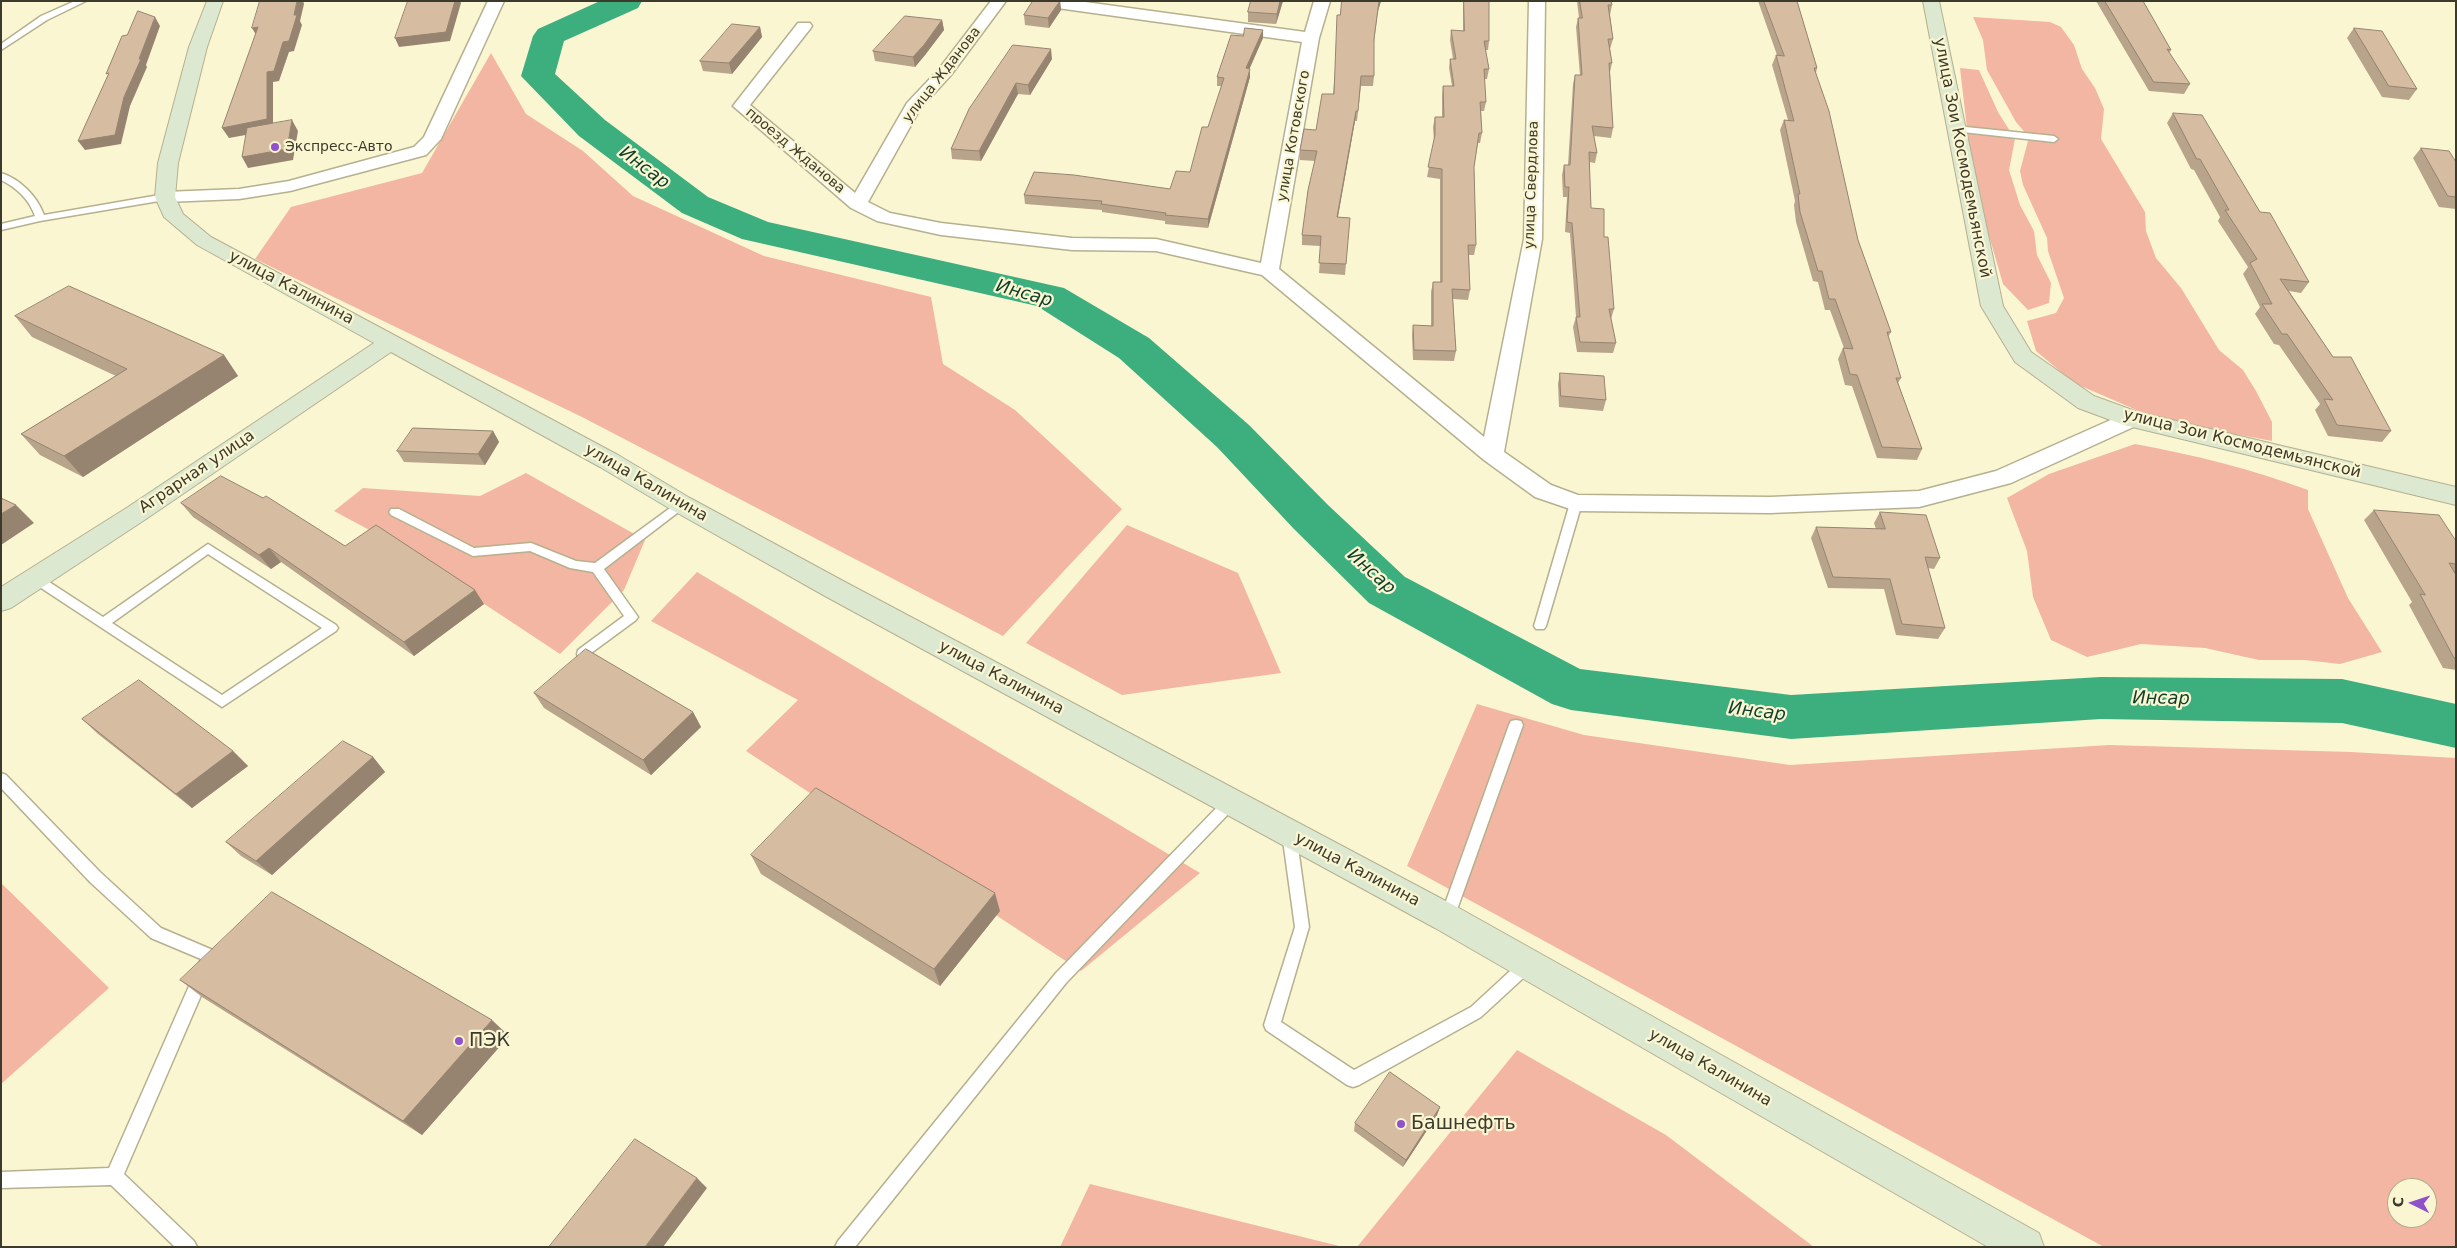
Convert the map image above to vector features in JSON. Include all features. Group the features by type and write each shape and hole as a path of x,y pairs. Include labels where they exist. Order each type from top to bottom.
{"main road":[{"path":"164,197 168,163 198,47 215,1"},
{"name":"улица Зои Космодемьянской","path":"1931,1 1992,306 2024,357 2086,402 2132,419 2456,496"},
{"name":"улица Калинина","path":"164,197 174,217 204,241 609,461 681,504 1447,918 2025,1247"},
{"name":"Аграрная улица","path":"1,601 390,342"}],"street":[{"path":"164,197 239,194 290,186 420,151 432,139 496,1"},
{"name":"улица Жданова","path":"858,204 913,108 945,72 999,1"},
{"path":"1044,1 1110,5 1311,38"},
{"name":"улица Котовского","path":"1269,271 1311,38 1322,1"},
{"name":"улица Свердлова","path":"1492,455 1533,239 1537,1"},
{"name":"проезд Жданова","path":"804,26 741,106 858,204"},
{"path":"858,204 884,217 941,229 1072,244 1156,245 1269,271 1492,455 1543,491 1576,503 1770,505 1919,499 2003,477 2132,419"}],"lane":[{"path":"1,48 44,18 82,1"},
{"path":"1956,129 2054,139"},
{"path":"1,176 17,184 37,205 40,218"},
{"path":"1,227 40,218 164,197"},
{"path":"1540,626 1576,503"},
{"path":"395,512 473,552 532,547 574,565 597,568 681,504"},
{"path":"36,578 103,623 222,702 332,628 208,548 103,623"},
{"path":"583,654 632,617 597,568"},
{"path":"1447,918 1516,724"},
{"path":"1,779 95,877 156,933 210,956 114,1176"},
{"path":"844,1247 1061,978 1231,802"},
{"path":"1289,833 1302,927 1272,1025 1353,1079 1476,1012 1527,965"},
{"path":"1,1180 114,1176 188,1247"}],"shaded area":[{"path":"1973,17 2050,22 2061,27 2074,45 2082,69 2095,88 2104,109 2101,139 2145,212 2146,231 2156,258 2181,288 2219,350 2243,370 2272,422 2272,441 2208,429 2141,412 2074,383 2036,351 2027,321 2056,313 2064,298 2048,251 2047,238 2023,185 2020,171 2029,137 2016,122 1987,70 1983,40"},
{"path":"491,53 526,114 583,151 633,196 764,256 931,297 943,364 1015,410 1122,509 1003,636 582,417 255,259 291,207 422,173"},
{"path":"1960,68 1979,70 1998,112 2015,139 2009,170 2020,205 2034,231 2037,255 2051,283 2049,303 2028,310 2003,284 1988,232 1968,137"},
{"path":"2135,444 2223,463 2308,490 2308,509 2348,598 2382,652 2340,664 2305,660 2259,660 2205,648 2141,644 2087,657 2051,640 2033,597 2027,551 2007,498 2049,474"},
{"path":"526,473 645,540 624,590 560,654 386,539 334,511 363,488 480,496"},
{"path":"1127,525 1238,573 1281,673 1122,695 1026,643"},
{"path":"697,572 1200,873 1081,971 746,751 798,700 651,621"},
{"path":"1477,704 1584,735 1790,765 2109,745 2351,752 2456,758 2456,1247 2104,1247 1407,866"},
{"path":"1,883 109,988 1,1084"},
{"path":"1517,1050 1666,1135 1814,1247 1357,1247"},
{"path":"1090,1184 1343,1247 1060,1247"}],"building":[{"path":"260,1 297,1 294,15 297,15 289,41 283,42 274,71 267,72 267,119 222,128 258,27 252,28"},
{"path":"408,1 455,1 446,32 395,38"},
{"path":"1033,1 1060,1 1048,18 1024,15"},
{"path":"1251,1 1280,1 1277,14 1248,12"},
{"path":"1342,1 1379,1 1374,39 1374,76 1361,76 1358,111 1356,111 1337,217 1350,218 1346,264 1319,263 1321,236 1302,235 1308,190 1317,151 1300,150 1304,129 1316,130 1322,94 1334,94 1337,15 1340,15"},
{"path":"1464,1 1489,1 1489,41 1484,41 1489,69 1484,69 1486,102 1480,102 1482,133 1479,133 1474,167 1476,245 1468,245 1470,290 1452,289 1456,351 1414,350 1413,325 1433,326 1433,282 1442,282 1442,169 1428,167 1435,135 1435,117 1444,117 1443,86 1454,86 1450,59 1456,59 1451,30 1464,31"},
{"path":"1580,1 1611,1 1612,5 1608,5 1613,39 1608,39 1612,63 1609,63 1613,128 1592,126 1597,153 1589,152 1591,208 1604,209 1604,237 1608,237 1614,309 1609,309 1616,343 1580,342 1576,317 1580,317 1572,223 1567,222 1569,187 1565,187 1564,165 1570,165 1575,75 1582,75 1578,18 1582,18"},
{"path":"1764,1 1797,1 1817,68 1814,68 1829,111 1858,240 1891,332 1887,332 1901,378 1896,378 1922,449 1882,447 1857,375 1850,374 1843,348 1853,349 1835,299 1829,299 1822,271 1818,271 1800,212 1798,194 1800,194 1784,120 1794,121 1776,55 1784,56"},
{"path":"2105,1 2143,1 2171,50 2167,49 2190,84 2154,82"},
{"path":"138,11 155,17 139,59 141,59 124,97 115,135 78,141 109,73 106,74 122,36 127,35"},
{"path":"905,16 942,20 913,57 873,51"},
{"path":"732,24 760,27 729,63 700,61"},
{"path":"1245,28 1263,30 1246,68 1250,69 1208,219 1165,215 1166,213 1101,204 1102,201 1024,195 1034,172 1074,175 1170,189 1176,171 1190,172 1202,127 1208,127 1224,78 1217,77 1231,35 1243,36"},
{"path":"2354,28 2382,31 2417,89 2389,86"},
{"path":"1013,45 1051,49 1028,85 1016,83 979,151 951,149 969,109"},
{"path":"2173,113 2202,115 2260,212 2270,213 2309,282 2280,279 2333,357 2351,357 2391,431 2337,425 2324,399 2333,400 2287,334 2282,334 2262,304 2272,304 2250,263 2257,259 2225,210 2229,210 2200,159 2197,159"},
{"path":"292,120 287,149 242,157 247,128"},
{"path":"2421,148 2449,151 2456,162 2456,197 2448,196"},
{"path":"69,286 224,355 64,456 21,434 127,369 15,316"},
{"path":"1560,373 1604,376 1606,400 1561,396"},
{"path":"413,428 493,431 478,454 397,451"},
{"path":"221,476 263,498 266,496 345,546 376,525 475,590 404,642 269,548 259,555 181,503"},
{"path":"1,498 16,505 1,514"},
{"path":"2374,510 2439,515 2456,541 2456,564 2449,563 2456,575 2456,658 2454,658 2420,594 2425,595"},
{"path":"1880,512 1926,515 1940,558 1925,557 1945,628 1902,624 1890,579 1833,577 1816,527 1885,529"},
{"path":"586,649 693,712 643,760 534,693"},
{"path":"139,680 233,751 176,794 82,719"},
{"path":"343,741 373,757 256,861 226,842"},
{"path":"816,788 995,893 934,969 751,855"},
{"path":"272,892 492,1020 403,1121 180,980"},
{"path":"1390,1072 1440,1107 1406,1160 1355,1123"},
{"path":"635,1139 697,1178 645,1247 549,1247"}],"waterway":[{"name":"Инсар","path":"627,1 549,36 538,76 592,128 695,205 756,231 1050,297 1134,348 1233,436 1311,517 1387,590 1571,689 1791,717 2101,698 2342,701 2456,726"}],"place":[{"name":"Экспресс-Авто","path":"275,147"},
{"name":"ПЭК","path":"459,1041"},
{"name":"Башнефть","path":"1401,1124"}]}
